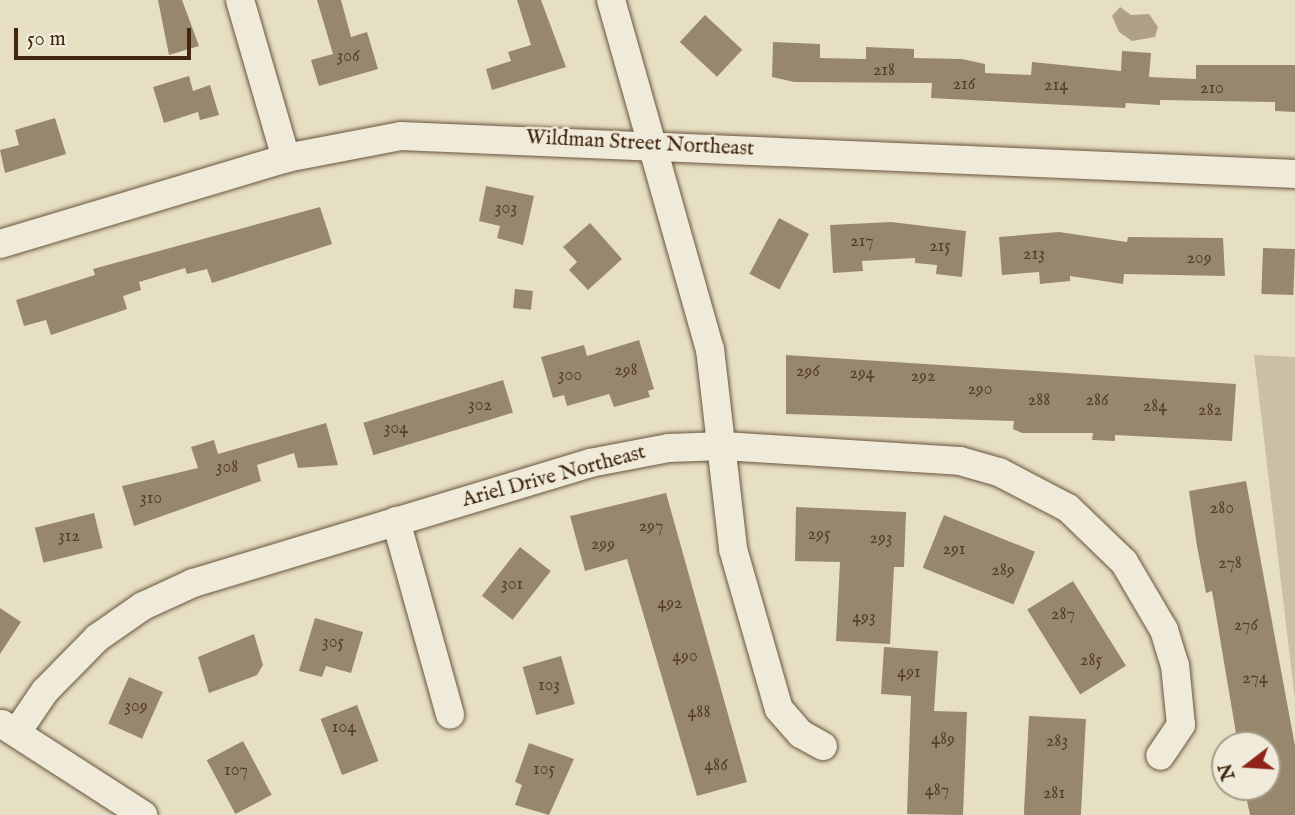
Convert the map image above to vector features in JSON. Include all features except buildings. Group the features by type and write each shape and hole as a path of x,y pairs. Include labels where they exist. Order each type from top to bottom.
{"street":[{"path":"240,0 286,158"},
{"path":"611,0 710,349 733,550 779,709 801,734 823,746"},
{"name":"Wildman Street Northeast","path":"0,244 286,158 401,136 1295,174"},
{"name":"Ariel Drive Northeast","path":"8,728 97,638 143,606 193,583 619,456 723,446 960,461 999,472 1068,508 1124,562 1164,630 1175,665 1181,725 1160,756"},
{"path":"396,521 450,715"},
{"path":"8,728 143,815"}],"shaded area":[{"path":"1120,7 1131,15 1149,14 1158,27 1155,37 1132,41 1119,32 1112,16"},
{"path":"1254,355 1295,357 1295,700"}]}
